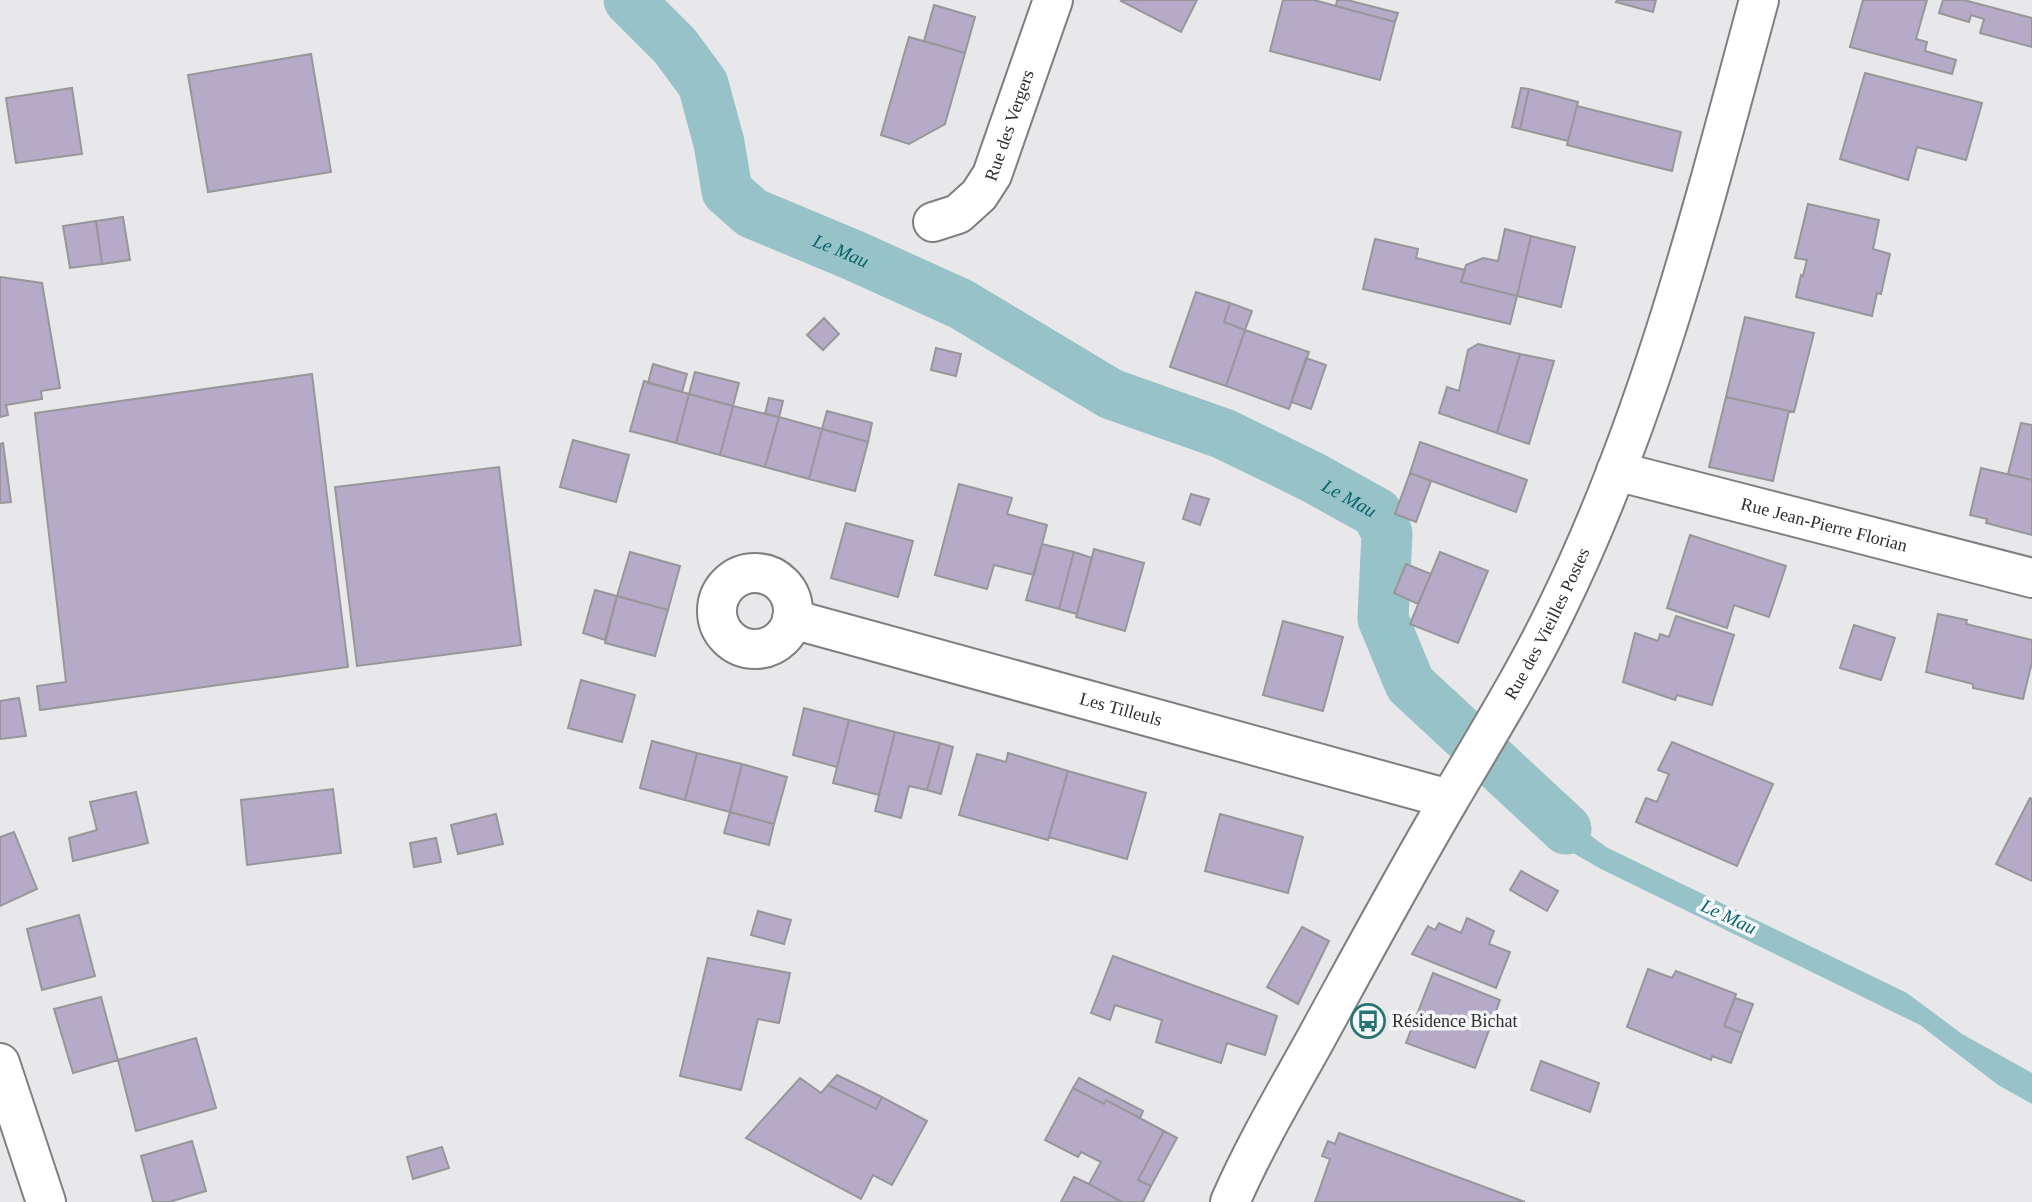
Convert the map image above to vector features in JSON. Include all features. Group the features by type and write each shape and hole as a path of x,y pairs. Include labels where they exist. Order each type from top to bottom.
{"street":[{"name":"Rue des Vergers","path":"933,222 958,214 979,195 992,174 1053,0"},
{"name":"Rue des Vieilles Postes","path":"1230,1202 1253,1152 1449,799 1493,729 1576,569 1655,365 1689,260 1759,0"},
{"name":"Rue Jean-Pierre Florian","path":"1615,471 2032,578"},
{"name":"Les Tilleuls","path":"792,619 1449,799"},
{"path":"0,1063 46,1202"}],"water":[{"path":"1523,771 1567,818 1606,847 1907,993 1962,1034 2032,1073 2032,1104 1998,1085 1920,1025 1601,869 1540,834 1506,798"}],"building":[{"path":"1122,0 1197,0 1181,32"},
{"path":"1283,0 1314,0 1395,22 1380,80 1270,51"},
{"path":"1337,0 1398,13 1395,22 1336,6"},
{"path":"1656,0 1653,12 1616,2"},
{"path":"1863,0 1927,0 1916,39 1927,42 1925,51 1956,60 1952,74 1850,47"},
{"path":"1943,0 1964,0 2032,18 2032,47 1980,33 1984,19 1971,15 1969,22 1939,13"},
{"path":"934,5 975,17 965,53 924,41"},
{"path":"909,37 965,53 945,124 909,144 881,135"},
{"path":"311,54 331,172 208,192 188,75"},
{"path":"1865,73 1982,103 1966,160 1917,147 1908,180 1840,159"},
{"path":"72,88 82,154 16,163 6,98"},
{"path":"1521,88 1529,89 1520,129 1512,127"},
{"path":"1529,89 1578,102 1568,141 1520,129"},
{"path":"1577,106 1681,132 1672,171 1567,145"},
{"path":"1808,204 1879,220 1873,249 1890,254 1881,294 1877,293 1872,316 1796,297 1807,260 1795,258"},
{"path":"123,217 130,260 102,264 96,221"},
{"path":"96,221 102,264 70,268 63,226"},
{"path":"1505,229 1531,236 1517,296 1461,282 1466,265 1483,258 1498,261"},
{"path":"1531,236 1575,247 1561,307 1517,296"},
{"path":"1375,239 1418,249 1416,258 1465,270 1461,282 1517,296 1510,324 1363,289"},
{"path":"0,277 42,283 60,388 41,391 42,399 6,405 8,415 0,417"},
{"path":"1196,292 1230,303 1224,322 1245,330 1226,386 1170,367"},
{"path":"1230,303 1252,311 1245,330 1224,322"},
{"path":"1745,317 1814,333 1794,412 1726,397"},
{"path":"824,318 839,334 823,350 807,335"},
{"path":"1245,330 1309,352 1289,409 1226,386"},
{"path":"1478,344 1520,354 1497,433 1439,413 1447,387 1459,391 1468,350"},
{"path":"936,348 961,354 956,376 931,370"},
{"path":"1520,354 1554,361 1529,444 1497,433"},
{"path":"1306,358 1326,365 1311,409 1291,402"},
{"path":"653,364 687,374 682,392 648,383"},
{"path":"695,372 739,383 733,406 689,394"},
{"path":"312,374 348,667 40,710 37,686 66,682 35,413"},
{"path":"644,381 689,394 676,443 630,431"},
{"path":"689,394 733,406 720,455 676,443"},
{"path":"1726,397 1789,411 1773,481 1709,467"},
{"path":"769,398 783,401 779,417 765,414"},
{"path":"733,406 779,417 765,467 720,455"},
{"path":"827,411 872,423 868,442 822,429"},
{"path":"779,417 822,429 809,479 765,467"},
{"path":"2021,423 2032,425 2032,480 2008,474"},
{"path":"822,429 868,442 855,491 809,479"},
{"path":"573,440 629,455 616,502 560,487"},
{"path":"1420,442 1527,480 1516,512 1410,473"},
{"path":"3,443 11,502 0,503 0,444"},
{"path":"499,467 521,645 357,666 335,487"},
{"path":"1981,468 2032,480 2032,535 1986,523 1987,519 1970,515"},
{"path":"1410,473 1431,481 1416,522 1395,514"},
{"path":"959,484 1012,498 1007,514 1047,525 1034,575 994,565 987,589 935,575"},
{"path":"1191,494 1209,499 1200,525 1183,519"},
{"path":"846,523 913,541 898,597 831,578"},
{"path":"1690,535 1786,566 1769,617 1734,605 1727,628 1667,608"},
{"path":"1042,544 1074,552 1059,609 1026,600"},
{"path":"1094,549 1144,563 1125,631 1076,617"},
{"path":"630,552 680,566 668,610 617,596"},
{"path":"1074,552 1092,558 1077,614 1059,609"},
{"path":"1440,552 1488,571 1458,643 1410,624"},
{"path":"1406,564 1431,574 1418,604 1394,593"},
{"path":"595,590 617,596 605,640 583,633"},
{"path":"617,596 668,610 655,656 605,643"},
{"path":"1938,614 1967,620 1966,624 2032,640 2032,662 2023,699 1973,688 1973,684 1926,672"},
{"path":"1676,616 1734,635 1712,705 1677,695 1675,700 1623,682 1635,633 1658,641 1660,634 1669,637"},
{"path":"1283,621 1343,637 1323,711 1263,695"},
{"path":"1854,625 1895,638 1881,680 1840,668"},
{"path":"581,680 635,695 622,742 568,728"},
{"path":"19,698 26,736 0,739 0,701"},
{"path":"804,708 849,720 837,767 793,755"},
{"path":"849,720 895,732 879,795 833,783"},
{"path":"895,732 940,743 927,790 909,786 901,818 875,811"},
{"path":"652,741 697,753 685,800 640,788"},
{"path":"1672,742 1773,784 1737,866 1636,822 1646,798 1657,802 1669,774 1658,770"},
{"path":"940,743 953,747 941,794 927,790"},
{"path":"697,753 742,764 730,812 685,800"},
{"path":"1008,753 1068,771 1048,840 959,815 977,754 1006,762"},
{"path":"742,764 787,777 774,824 730,812"},
{"path":"1068,771 1146,793 1127,859 1049,837"},
{"path":"333,789 341,853 247,865 241,800"},
{"path":"136,792 148,843 73,861 69,838 97,830 90,802"},
{"path":"2030,798 2032,799 2032,881 1996,864"},
{"path":"730,812 774,824 769,845 724,833"},
{"path":"496,814 503,844 458,854 451,825"},
{"path":"1220,814 1303,837 1288,893 1205,871"},
{"path":"14,832 37,889 0,906 0,837"},
{"path":"436,838 441,862 414,867 410,843"},
{"path":"1521,871 1558,891 1547,911 1510,890"},
{"path":"758,911 791,920 784,944 751,935"},
{"path":"79,915 95,976 42,990 27,929"},
{"path":"1467,918 1494,931 1489,944 1510,952 1496,988 1412,954 1428,926 1435,930 1439,923 1461,933"},
{"path":"1302,927 1329,941 1298,1004 1267,987"},
{"path":"1113,956 1277,1016 1265,1055 1227,1043 1221,1063 1156,1042 1162,1020 1115,1005 1110,1020 1091,1013"},
{"path":"708,958 790,973 779,1023 758,1019 741,1090 680,1076"},
{"path":"1648,969 1672,978 1676,971 1736,994 1724,1026 1742,1033 1731,1063 1712,1056 1711,1060 1627,1027"},
{"path":"1433,973 1500,1000 1475,1068 1406,1043"},
{"path":"101,997 118,1060 73,1073 54,1009"},
{"path":"1735,998 1753,1004 1742,1033 1724,1026"},
{"path":"196,1038 216,1108 136,1131 118,1060"},
{"path":"1541,1061 1599,1083 1590,1112 1531,1090"},
{"path":"837,1075 882,1097 876,1109 828,1085"},
{"path":"800,1078 821,1093 828,1085 876,1109 882,1097 927,1121 892,1185 873,1175 861,1199 746,1138"},
{"path":"1079,1078 1143,1111 1140,1118 1106,1100 1104,1104 1073,1088"},
{"path":"1073,1088 1104,1104 1106,1100 1164,1131 1138,1180 1151,1186 1143,1202 1122,1202 1089,1184 1101,1162 1081,1152 1078,1157 1045,1140"},
{"path":"1164,1131 1177,1138 1151,1186 1138,1180"},
{"path":"1339,1133 1525,1202 1315,1202 1330,1159 1322,1156 1328,1141 1335,1144"},
{"path":"192,1141 206,1191 169,1202 153,1202 141,1156"},
{"path":"442,1147 449,1168 413,1179 407,1157"},
{"path":"1074,1177 1089,1184 1122,1202 1061,1202"}],"waterway":[{"name":"Le Mau","path":"629,0 675,46 703,84 719,143 727,191 752,213 961,304 1111,394 1224,434 1314,478 1377,513 1387,533 1383,619 1410,684 1566,829"}],"place":[{"name":"Résidence Bichat","path":"1368,1021"}]}
